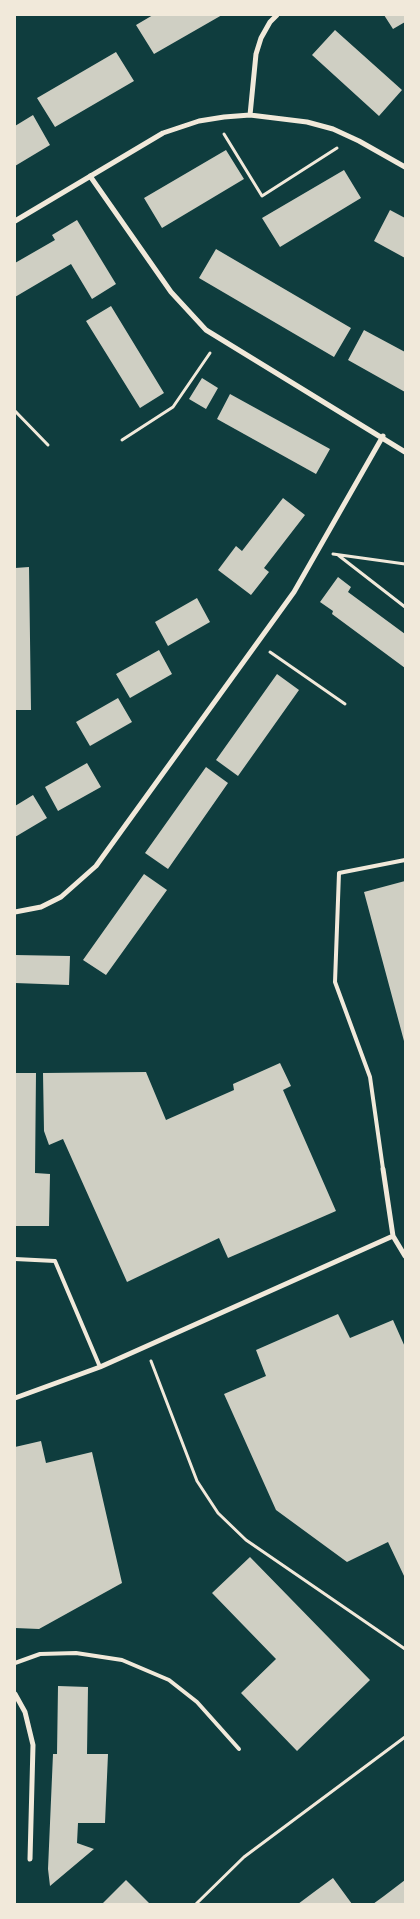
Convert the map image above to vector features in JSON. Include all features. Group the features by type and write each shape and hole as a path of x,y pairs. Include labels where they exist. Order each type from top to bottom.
{"street":[{"path":"250,115 256,54 261,38 270,22 277,15"},
{"path":"15,221 163,133 215,118 250,115 307,122 333,129 353,138 405,167"},
{"path":"90,176 170,292 193,318 219,339 383,436 405,452"},
{"path":"15,912 41,907 62,897 96,866 294,592 383,436"},
{"path":"384,1169 393,1236 405,1256"},
{"path":"15,1398 100,1367 393,1236"},
{"path":"15,1694 25,1712 32,1745 30,1859"}],"lane":[{"path":"384,1169 370,1077 334,982 339,873 405,860"},
{"path":"15,1259 56,1261 100,1367"},
{"path":"15,1663 40,1654 76,1653 122,1660 169,1680 196,1702 239,1749"}],"path":[{"path":"215,118 262,196 353,138"},
{"path":"122,440 173,407 219,339"},
{"path":"15,411 48,445"},
{"path":"318,552 405,564"},
{"path":"338,554 405,607"},
{"path":"257,644 346,704"},
{"path":"146,1346 196,1481 218,1512 246,1540 405,1649"},
{"path":"196,1904 244,1857 405,1737"}],"building":[{"path":"153,15 222,15 154,54 136,25"},
{"path":"384,15 405,15 405,22 393,29"},
{"path":"335,30 402,90 379,116 312,55"},
{"path":"116,52 134,81 55,127 37,98"},
{"path":"33,115 50,145 15,166 15,126"},
{"path":"226,150 244,179 162,228 144,198"},
{"path":"344,170 361,198 280,247 262,218"},
{"path":"390,210 405,218 405,258 374,241"},
{"path":"77,220 116,284 92,299 71,264 15,297 15,263 55,240 52,235"},
{"path":"216,249 351,328 334,357 199,278"},
{"path":"111,306 164,393 140,408 86,321"},
{"path":"364,330 405,352 405,392 348,360"},
{"path":"202,378 218,388 206,409 189,399"},
{"path":"230,394 330,449 316,474 217,419"},
{"path":"283,498 305,515 264,568 269,572 251,595 218,570 236,546 242,551"},
{"path":"29,567 31,710 15,710 15,568"},
{"path":"338,577 351,587 348,592 405,634 405,668 332,614 333,611 320,602"},
{"path":"197,598 210,622 168,646 155,622"},
{"path":"159,650 172,674 130,698 116,674"},
{"path":"277,674 299,690 238,776 216,760"},
{"path":"118,698 132,722 90,746 76,722"},
{"path":"87,763 101,787 58,811 45,787"},
{"path":"206,767 228,783 168,869 145,853"},
{"path":"33,795 47,818 15,837 15,806"},
{"path":"144,874 167,890 106,975 83,960"},
{"path":"405,881 405,1041 404,1041 364,892"},
{"path":"15,955 70,956 69,985 15,983"},
{"path":"280,1063 291,1086 283,1090 336,1211 228,1258 219,1238 127,1282 63,1139 49,1145 44,1131 43,1073 146,1072 166,1120 234,1090 233,1084"},
{"path":"15,1073 36,1073 35,1173 50,1174 49,1226 15,1226"},
{"path":"338,1314 350,1338 393,1320 405,1347 405,1578 388,1542 347,1562 276,1510 224,1394 266,1376 256,1350"},
{"path":"41,1441 46,1463 92,1452 122,1583 39,1629 15,1628 15,1447"},
{"path":"250,1557 370,1680 297,1751 241,1693 276,1659 212,1593"},
{"path":"58,1686 88,1687 87,1754 108,1754 105,1823 78,1823 77,1843 94,1849 50,1886 48,1869 53,1754 57,1754"},
{"path":"333,1878 352,1904 298,1904 314,1892"},
{"path":"126,1880 150,1904 102,1904"},
{"path":"405,1880 405,1904 373,1904 384,1896"}]}
